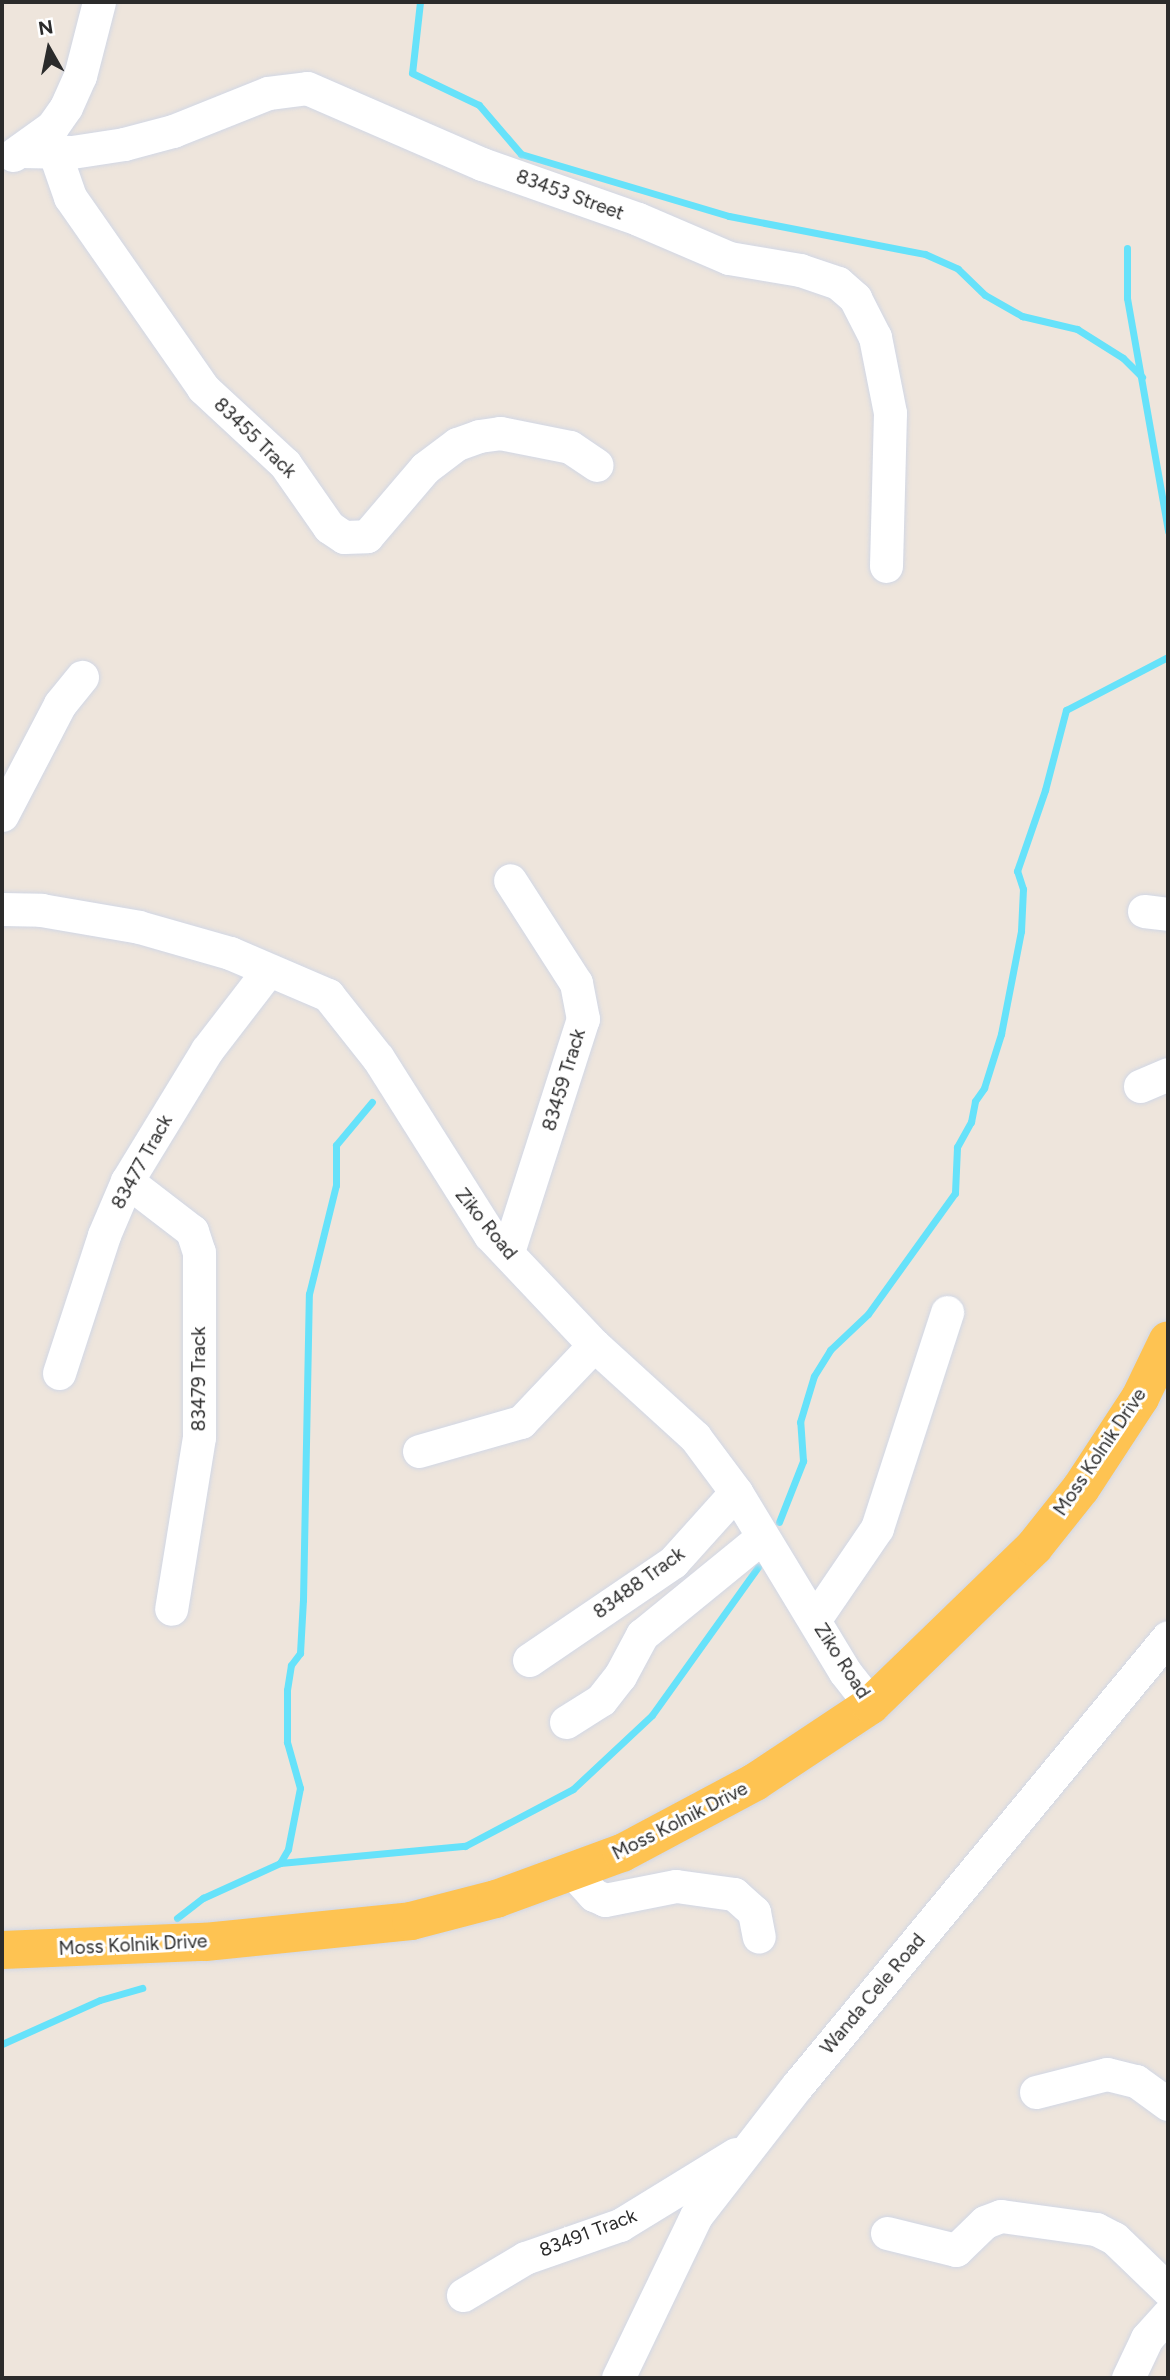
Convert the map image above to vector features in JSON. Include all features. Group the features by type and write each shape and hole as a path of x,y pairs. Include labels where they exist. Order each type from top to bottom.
{"main road":[{"name":"Moss Kolnik Drive","path":"2,1951 205,1942 411,1921 496,1899 622,1853 755,1782 870,1704 1034,1547 1081,1488 1140,1398 1168,1340"}],"street":[{"path":"11,156 52,127 66,107 80,76 99,2"},
{"name":"83453 Street","path":"11,156 124,144 184,127 268,93 307,88 482,164 638,219 729,258 800,270 838,283 855,298 875,337 890,413 886,566"},
{"name":"83455 Track","path":"54,151 70,197 203,388 285,464 328,527 344,537 367,536 425,468 457,444 480,436 500,433 570,447 597,465"},
{"path":"2,815 55,713 82,677"},
{"name":"83459 Track","path":"508,1252 583,1018 576,983 538,931 510,880"},
{"name":"Ziko Road","path":"2,909 41,910 139,927 230,953 267,972 328,995 347,1014 467,1204 594,1345 695,1437 736,1492 870,1704"},
{"name":"83477 Track","path":"59,1373 104,1235 127,1181 207,1050 267,972"},
{"name":"83479 Track","path":"127,1181 192,1231 199,1252 199,1437 171,1609"},
{"path":"815,1619 877,1528 947,1312"},
{"path":"419,1451 521,1422 594,1345"},
{"name":"83488 Track","path":"529,1660 673,1562 736,1492"},
{"path":"566,1722 601,1700 620,1676 642,1635 762,1537"},
{"name":"Wanda Cele Road","path":"618,2378 696,2216 748,2148 1168,1637"},
{"path":"573,1872 594,1895 605,1900 676,1886 734,1894 754,1912 759,1937"},
{"path":"1036,2092 1107,2074 1136,2081 1168,2104"},
{"name":"83491 Track","path":"463,2295 524,2258 620,2225 748,2148"},
{"path":"887,2233 956,2250 985,2222 1001,2216 1096,2229 1114,2238 1168,2290"},
{"path":"1128,2378 1147,2338 1168,2315"}],"waterway":[{"path":"420,2 412,73 479,105 521,154 729,216 925,254 958,269 985,295 1022,316 1077,329 1123,358 1142,377"},
{"path":"1127,248 1127,298 1168,531"},
{"path":"779,1522 803,1461 800,1422 814,1376 830,1350 868,1314 955,1193 957,1147 971,1122 975,1101 984,1088 1001,1034 1021,931 1023,889 1017,871 1045,790 1066,710 1168,657"},
{"path":"280,1863 288,1849 300,1788 287,1742 287,1690 291,1665 300,1653 303,1600 309,1294 336,1185 336,1145 372,1102"},
{"path":"177,1918 203,1898 280,1863 465,1846 573,1789 652,1715 758,1567"},
{"path":"2,2044 100,2000 142,1988"}]}
